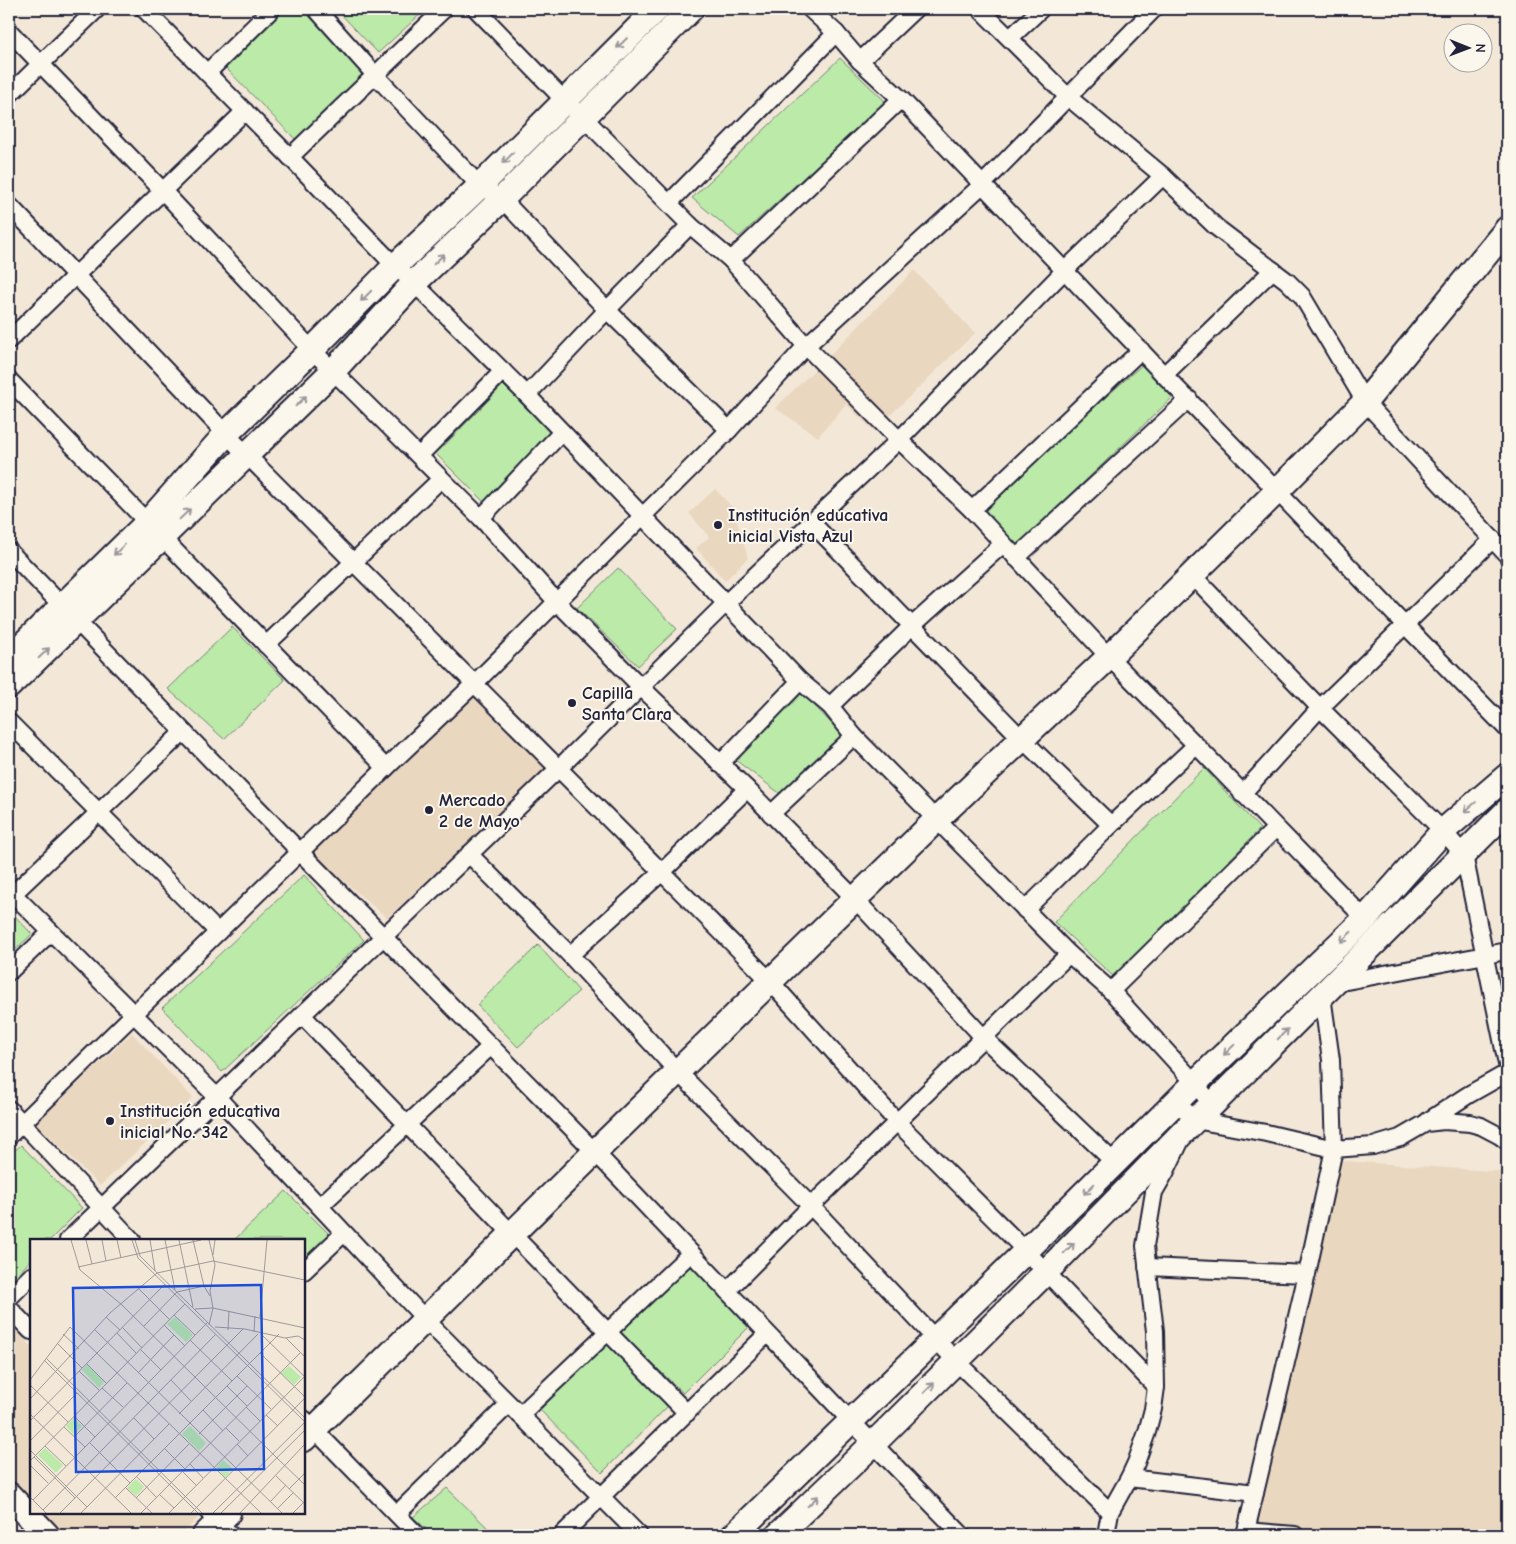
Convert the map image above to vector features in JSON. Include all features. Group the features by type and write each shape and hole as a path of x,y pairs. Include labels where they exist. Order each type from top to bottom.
{"street":[{"path":"9,95 97,9"},
{"path":"144,9 395,266 527,395 800,681 830,706 854,736 936,820 1069,954 1112,991 1195,1083 1197,1119 1154,1192 1145,1246 1154,1331 1156,1388 1153,1410 1147,1432 1129,1478 1110,1512 1106,1535"},
{"path":"207,73 272,9"},
{"path":"316,9 376,76 480,186 502,199 607,310 729,430"},
{"path":"290,157 444,9"},
{"path":"476,9 564,100 690,225 731,260 806,346 899,440 972,510 1108,658 1196,745 1365,919"},
{"path":"9,686 69,614 154,530 246,454 334,370 414,283 502,199 666,32 691,9"},
{"path":"810,9 836,33 860,61 901,99 1405,626 1507,729"},
{"path":"860,61 916,9"},
{"path":"980,9 1068,97 1163,176 1216,227 1287,281 1302,296 1366,402 1507,555"},
{"path":"1010,38 1041,9"},
{"path":"9,1136 474,684 729,430 806,346 982,185 1154,9"},
{"path":"154,530 226,434 395,266 480,186 649,11 666,32"},
{"path":"9,31 312,350 481,518 556,601 747,789 855,899 984,1038 1115,1163"},
{"path":"669,204 836,33"},
{"path":"731,260 901,99"},
{"path":"9,340 245,111"},
{"path":"69,1239 559,768 726,603 899,440 1064,270 1163,176"},
{"path":"9,205 226,434 770,981 897,1122 1026,1251 1156,1388"},
{"path":"527,395 690,225"},
{"path":"417,1535 307,1429 426,1320 770,981 1192,576 1366,402 1507,229"},
{"path":"1164,375 1272,270"},
{"path":"972,510 1141,350"},
{"path":"418,456 503,371"},
{"path":"9,380 386,768"},
{"path":"1016,558 1188,399"},
{"path":"481,518 562,432"},
{"path":"266,645 441,479"},
{"path":"811,522 1022,739 1111,825"},
{"path":"1242,794 1320,708 1493,539"},
{"path":"830,706 913,625 1004,544"},
{"path":"9,551 300,852 595,1152 873,1444 952,1532"},
{"path":"1192,576 1443,831 1464,855 1507,1064"},
{"path":"9,658 69,614"},
{"path":"720,764 800,681"},
{"path":"9,722 218,932"},
{"path":"184,732 11,892 217,1097 426,1320 639,1535"},
{"path":"771,814 854,736"},
{"path":"1025,910 1196,745"},
{"path":"734,1535 1365,919 1443,831 1507,776"},
{"path":"570,955 662,872 747,789"},
{"path":"778,1535 873,1444 1464,855 1496,832 1507,811"},
{"path":"1112,991 1276,828"},
{"path":"469,854 570,955 678,1072 811,1206 956,1361 1110,1512"},
{"path":"9,972 51,932"},
{"path":"1329,990 1507,951"},
{"path":"727,1291 811,1206 1069,954"},
{"path":"1296,1535 1246,1533 1307,1274 1334,1149 1329,990"},
{"path":"302,1015 687,1413"},
{"path":"320,1206 491,1046"},
{"path":"1176,1102 1197,1119 1334,1149 1374,1146 1400,1138 1507,1073"},
{"path":"9,1109 131,1239"},
{"path":"1426,1122 1470,1123 1490,1130 1507,1141"},
{"path":"305,1270 344,1233"},
{"path":"397,1514 515,1409 607,1332 691,1253"},
{"path":"1147,1267 1307,1274"},
{"path":"9,1298 30,1277"},
{"path":"9,1308 30,1330"},
{"path":"562,1535 767,1334"},
{"path":"1129,1478 1255,1494"},
{"path":"9,1495 47,1535"}],"shaded area":[{"path":"914,270 975,333 874,431 846,404 818,437 775,408 835,350"},
{"name":"Institución educativa inicial Vista Azul","path":"715,489 733,508 748,558 725,581 696,548 709,537 689,513"},
{"name":"Mercado 2 de Mayo","path":"475,696 547,768 387,918 310,852"},
{"path":"132,1033 193,1098 100,1186 36,1123"},
{"path":"1330,1160 1507,1172 1507,1535 1243,1535"},
{"path":"9,1323 30,1345 30,1501 9,1478"},
{"path":"42,1514 194,1514 198,1518 181,1535 63,1535"}],"green space":[{"path":"284,9 305,9 366,71 296,140 225,67"},
{"path":"336,9 426,9 378,53"},
{"path":"840,58 886,102 739,237 692,198"},
{"path":"1144,363 1174,396 1016,547 982,508"},
{"path":"503,385 550,432 484,502 436,454"},
{"path":"618,568 677,629 638,666 577,608"},
{"path":"232,627 285,680 224,739 168,689"},
{"path":"797,687 846,739 786,798 734,759"},
{"path":"1204,768 1260,829 1114,977 1054,922"},
{"path":"304,875 364,940 222,1072 162,1008"},
{"path":"9,910 32,934 9,956"},
{"path":"538,945 579,991 518,1047 477,1005"},
{"path":"21,1145 82,1208 51,1239 30,1239 30,1261 9,1283 9,1156"},
{"path":"286,1191 330,1235 305,1258 305,1239 235,1239"},
{"path":"688,1263 749,1327 683,1393 618,1331"},
{"path":"607,1341 669,1405 602,1473 540,1410"},
{"path":"447,1488 495,1535 433,1535 413,1517"}],"place":[{"name":"Institución educativa inicial Vista Azul","path":"718,525"},
{"name":"Capilla Santa Clara","path":"572,703"},
{"name":"Mercado 2 de Mayo","path":"429,810"},
{"name":"Institución educativa inicial No. 342","path":"110,1121"}]}
